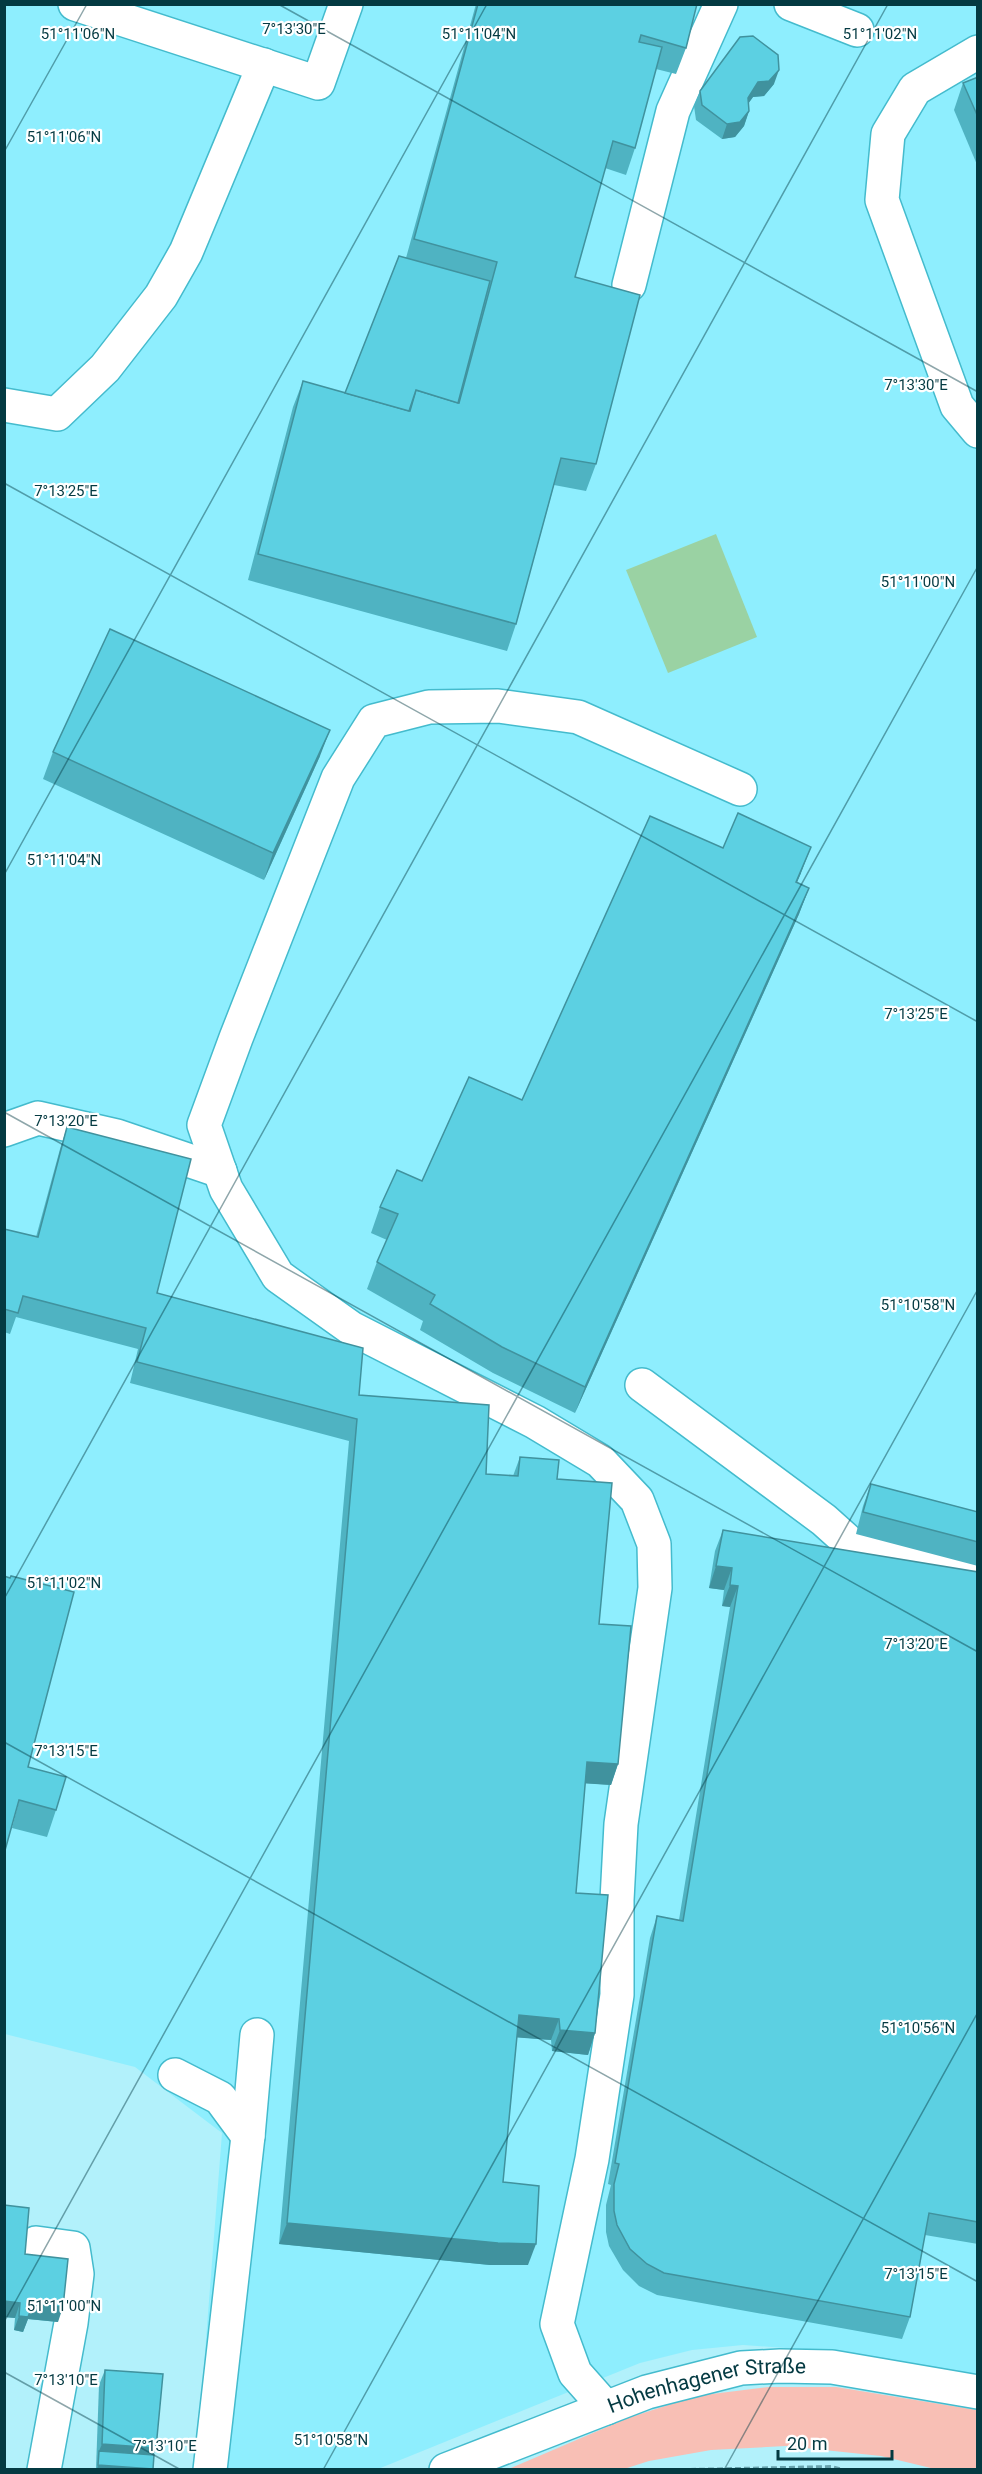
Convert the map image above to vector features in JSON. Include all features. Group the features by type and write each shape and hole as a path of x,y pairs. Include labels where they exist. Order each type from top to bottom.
{"street":[{"path":"75,4 318,83 346,4"},
{"path":"630,285 673,111 721,4"},
{"path":"791,4 857,30"},
{"path":"978,52 915,89 888,134 882,200 957,406 978,431"},
{"path":"4,405 57,414 105,368 161,296 186,252 264,65"},
{"path":"606,2408 574,2373 557,2324 592,2159 617,1995 616,1900 621,1824 655,1588 654,1544 637,1500 600,1461 535,1422 351,1328 278,1276 226,1189 204,1125 338,778 374,722 429,707 498,706 578,717 740,789"},
{"path":"4,1130 38,1118 117,1136 220,1171"},
{"path":"642,1385 824,1520 853,1545 978,1576"},
{"path":"210,2469 249,2136 257,2035"},
{"path":"176,2075 220,2098 249,2136"},
{"path":"36,2243 73,2248 77,2274 44,2469"},
{"name":"Hohenhagener Straße","path":"446,2469 647,2392 741,2368 832,2367 978,2392"}],"path":[{"path":"690,2469 729,2467 843,2469"}],"shaded area":[{"path":"4,5 977,5 977,2374 848,2354 786,2348 743,2345 692,2350 640,2363 378,2469 196,2469 222,2133 135,2067 5,2034"},
{"path":"716,534 757,637 668,673 626,570"},
{"path":"768,2387 836,2387 977,2410 977,2469 935,2469 881,2456 786,2446 711,2450 649,2461 624,2469 506,2470 628,2418 696,2396"}],"building":[{"path":"478,4 697,4 686,48 641,35 639,42 662,47 635,148 613,141 575,277 640,295 596,464 561,458 516,624 258,554 303,381 410,411 416,390 459,403 497,262 414,239"},
{"path":"753,36 778,55 779,70 769,81 758,82 748,98 749,111 740,122 727,124 702,105 700,91 740,37"},
{"path":"978,77 978,117 963,83"},
{"path":"399,256 490,281 458,403 416,390 409,411 345,393"},
{"path":"110,629 330,730 273,853 53,752"},
{"path":"738,813 811,847 796,882 809,888 585,1387 502,1347 430,1304 435,1295 377,1262 398,1214 380,1207 397,1170 422,1181 469,1077 522,1100 650,816 723,848"},
{"path":"67,1127 191,1159 157,1293 363,1348 359,1395 489,1405 486,1474 518,1476 520,1457 559,1460 557,1479 612,1483 599,1624 631,1626 618,1764 587,1762 576,1893 608,1895 595,2033 560,2030 559,2019 519,2015 503,2182 539,2186 536,2244 498,2243 287,2223 357,1419 137,1362 146,1328 23,1296 18,1313 4,1309 4,1229 38,1237"},
{"path":"871,1484 978,1512 978,1542 863,1512"},
{"path":"723,1530 978,1572 978,2222 929,2213 910,2317 664,2273 647,2264 630,2249 617,2225 614,2211 614,2184 619,2164 615,2163 657,1916 683,1921 738,1586 730,1585 732,1568 716,1566"},
{"path":"4,1576 74,1592 28,1767 66,1777 56,1810 19,1800 4,1854"},
{"path":"4,2205 29,2208 25,2254 68,2259 63,2307 33,2304 28,2317 19,2316 20,2303 4,2301"},
{"path":"105,2370 163,2374 156,2448 102,2444"},
{"path":"99,2451 154,2455 153,2469 98,2465"}]}
